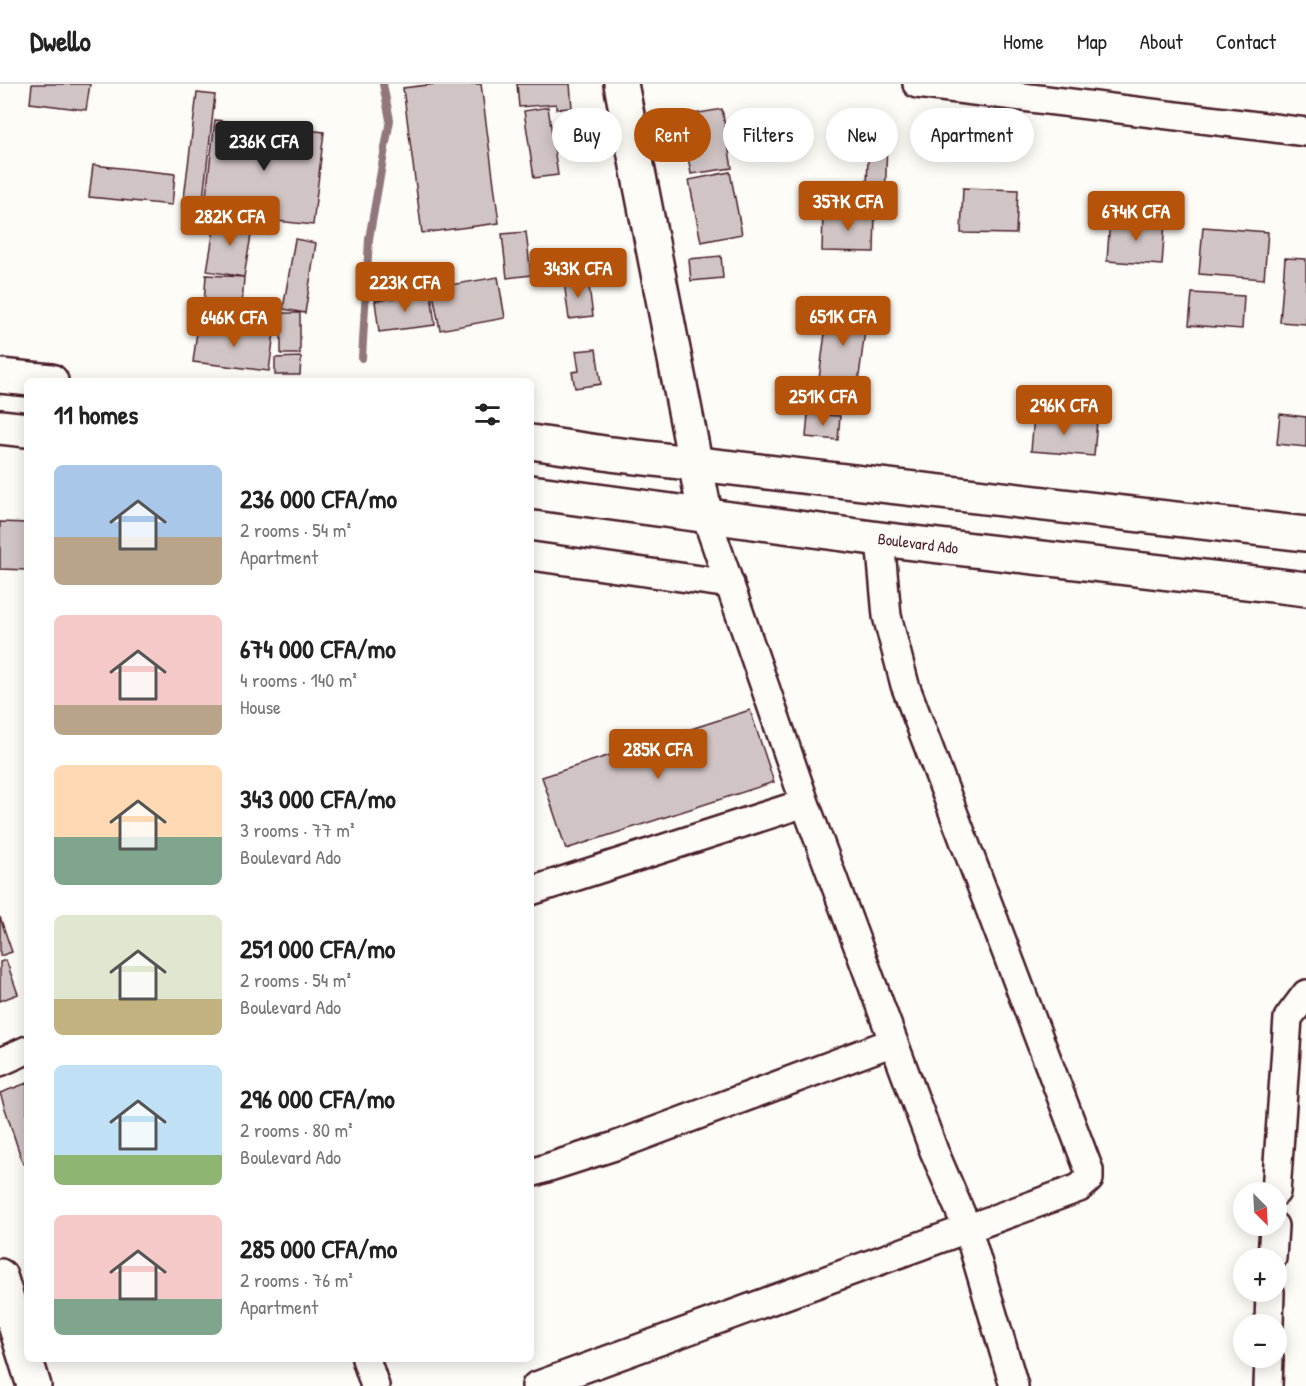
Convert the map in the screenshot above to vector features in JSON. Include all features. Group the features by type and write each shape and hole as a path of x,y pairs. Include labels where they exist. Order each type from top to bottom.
{"main road":[{"path":"621,84 705,513"},
{"path":"0,376 24,378"},
{"path":"0,427 24,430"},
{"path":"534,442 695,464 1306,534"},
{"name":"Boulevard Ado","path":"534,492 705,513 880,539 1306,589"},
{"path":"0,1276 24,1354"},
{"path":"27,1362 34,1386"}],"street":[{"path":"917,84 1306,132"},
{"path":"705,513 805,803 934,1151 968,1230 1014,1386"},
{"path":"536,1386 968,1230 1079,1188 1089,1179 1089,1170 905,685 887,616 880,539"},
{"path":"534,556 730,584"},
{"path":"534,890 805,803"},
{"path":"1277,1182 1288,1018 1306,994"},
{"path":"534,1172 615,1146 893,1042"},
{"path":"0,1062 24,1051"},
{"path":"367,1362 375,1386"},
{"path":"1268,1386 1269,1368"}],"building":[{"path":"32,84 90,84 86,110 30,103"},
{"path":"436,84 481,84 499,223 422,233 403,88"},
{"path":"517,84 570,84 572,108 556,108 556,104 519,107"},
{"path":"197,93 215,95 202,208 183,206"},
{"path":"548,107 552,134 552,162 556,162 558,175 534,178 524,111"},
{"path":"722,109 723,162 731,162 732,168 691,174 689,162 711,162 711,111"},
{"path":"215,120 324,132 313,225 204,213"},
{"path":"868,162 886,162 885,209 866,208"},
{"path":"93,165 175,174 172,205 89,197"},
{"path":"730,172 742,234 701,242 689,180"},
{"path":"963,188 1018,190 1016,234 961,233"},
{"path":"823,212 875,213 874,252 822,251"},
{"path":"216,217 253,223 244,277 207,271"},
{"path":"1110,218 1165,222 1162,265 1107,261"},
{"path":"1203,227 1268,232 1264,279 1199,274"},
{"path":"526,232 531,275 507,278 502,234"},
{"path":"295,239 316,243 305,313 283,309"},
{"path":"721,256 723,278 691,281 689,259"},
{"path":"1285,258 1306,259 1306,324 1280,322"},
{"path":"206,275 244,277 242,306 204,304"},
{"path":"498,277 505,318 440,330 432,288"},
{"path":"588,279 593,316 569,319 564,282"},
{"path":"431,293 435,325 379,332 375,301"},
{"path":"1192,293 1244,296 1242,329 1189,325"},
{"path":"828,310 867,315 858,384 819,379"},
{"path":"281,313 300,313 300,354 281,354"},
{"path":"198,324 274,333 269,371 193,362"},
{"path":"596,349 601,384 575,388 572,372 579,371 576,351"},
{"path":"301,357 300,375 275,375 275,358"},
{"path":"808,414 840,416 838,440 806,437"},
{"path":"1280,414 1306,417 1306,447 1277,444"},
{"path":"1034,416 1097,420 1094,456 1031,451"},
{"path":"0,522 24,523 24,570 0,569"},
{"path":"750,710 774,782 566,849 542,777"},
{"path":"0,917 12,952 0,956"},
{"path":"6,960 18,994 0,1001 0,962"},
{"path":"24,1084 23,1164 0,1093"}],"waterway":[{"path":"362,358 369,239 390,120 383,84"}]}
